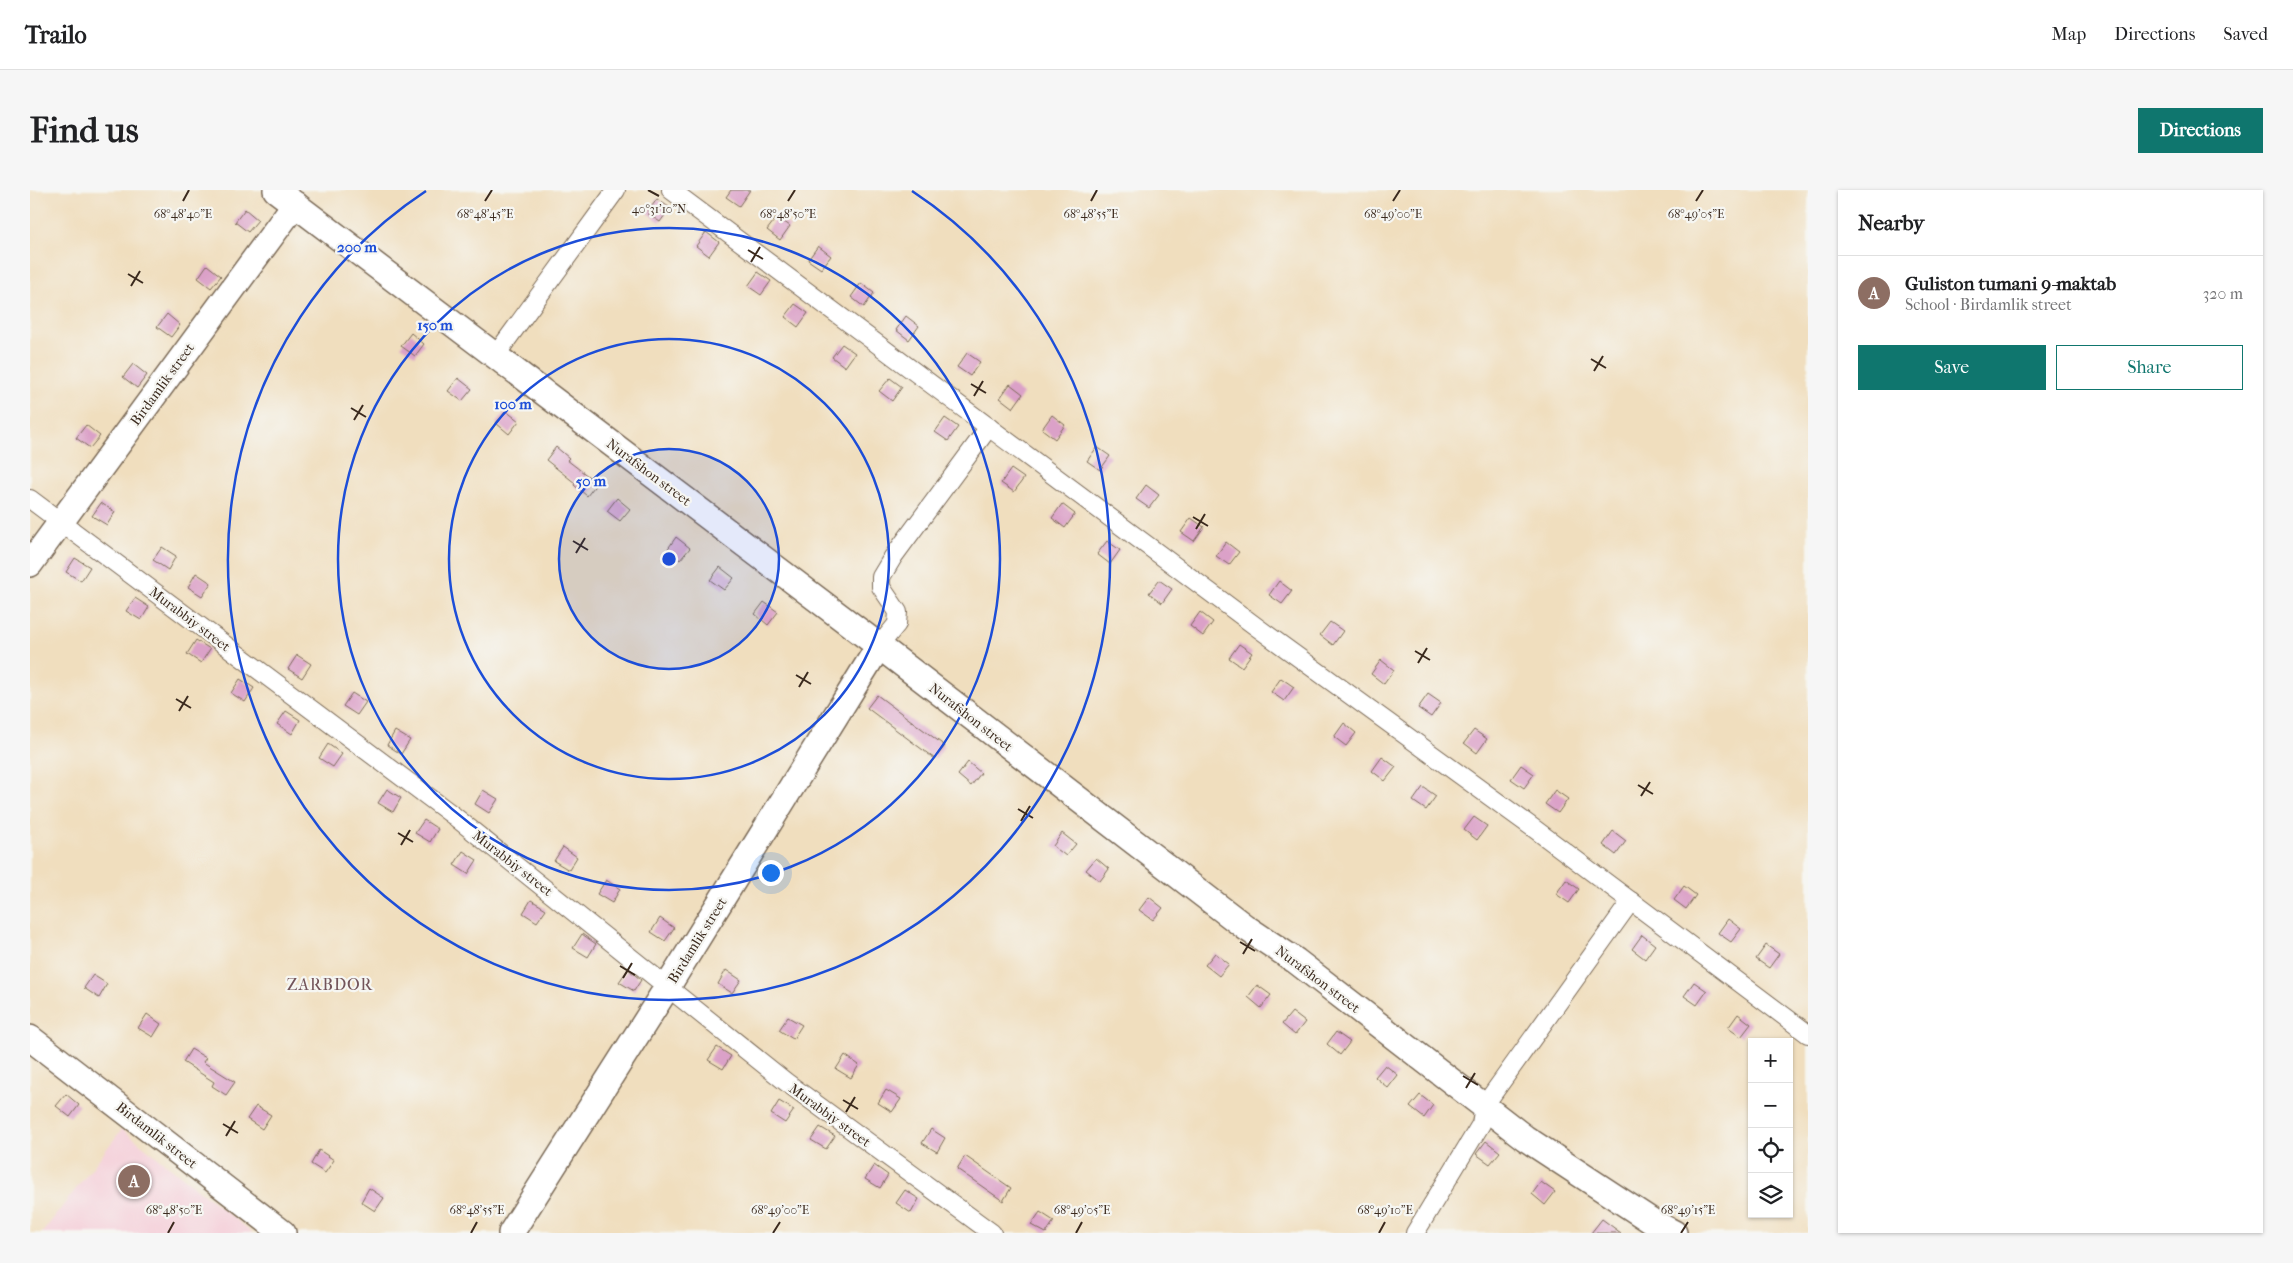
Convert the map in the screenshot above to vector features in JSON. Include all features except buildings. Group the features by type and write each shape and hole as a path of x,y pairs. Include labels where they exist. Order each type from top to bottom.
{"street":[{"path":"495,356 616,190"},
{"path":"670,190 1258,628 1631,901 1808,1034"},
{"name":"Nurafshon street","path":"285,197 879,646 1198,892 1296,962 1525,1138 1653,1222 1674,1233"},
{"name":"Birdamlik street","path":"30,564 285,197"},
{"path":"879,646 896,624 898,612 882,587 881,577 893,557 989,426"},
{"name":"Murabbiy street","path":"30,499 454,816 786,1082 992,1233"},
{"name":"Birdamlik street","path":"511,1233 668,986 879,646"},
{"path":"1415,1233 1481,1124 1484,1106 1631,901"},
{"name":"Birdamlik street","path":"30,1038 283,1233"}],"shaded area":[{"path":"122,1129 253,1233 42,1233"}],"place":[{"name":"Guliston tumani 9-maktab","path":"134,1181"}],"district":[{"name":"ZARBDOR","path":"330,984"}]}
